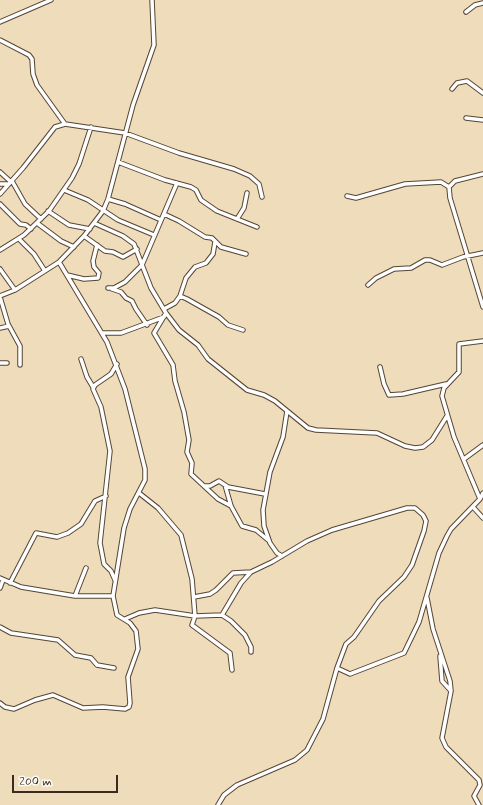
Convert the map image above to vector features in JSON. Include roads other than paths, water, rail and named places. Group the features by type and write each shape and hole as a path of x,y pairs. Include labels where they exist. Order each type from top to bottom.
{"street":[{"path":"0,22 51,0"},
{"path":"20,365 20,346 9,326 0,296 15,290 59,262 84,236 103,211 108,199 125,133 154,46 152,0"},
{"path":"466,12 475,5 483,3"},
{"path":"0,40 29,55 32,59 34,78 37,85 65,124"},
{"path":"452,89 457,83 467,81 483,93"},
{"path":"466,118 483,120"},
{"path":"0,194 51,131 55,127 65,124 125,133 184,155 234,168 250,176 259,184 262,197"},
{"path":"0,250 19,239 31,229 48,211 64,190 78,164 91,127"},
{"path":"118,162 191,187 196,190 202,200 217,211 257,227"},
{"path":"0,172 11,182 25,204 41,219"},
{"path":"449,187 455,181 483,174"},
{"path":"0,184 11,182"},
{"path":"347,196 356,198 406,184 441,182 449,187 467,256 483,307"},
{"path":"177,183 142,265 125,282 109,288 122,292 126,298 132,300 146,325 154,330 155,335 173,365 175,381 184,412 189,440 187,452 192,463 191,474 218,499 231,506"},
{"path":"64,190 88,200 118,220 154,235"},
{"path":"237,219 244,208 247,193"},
{"path":"108,199 125,204 161,220"},
{"path":"0,204 20,224 26,225 31,229"},
{"path":"48,211 69,225 90,229"},
{"path":"164,214 180,221 205,237 212,238 221,247 246,254"},
{"path":"37,223 61,241 74,247"},
{"path":"94,223 123,236 134,244 154,295 165,313 179,330 198,346 208,359 247,390 268,397 303,425 312,430 377,433 405,446 415,448 423,447 432,440 447,416"},
{"path":"84,236 105,251 117,253 123,257 137,249"},
{"path":"19,239 34,254 45,271"},
{"path":"154,330 165,313 180,296 186,278 195,267 206,262 213,254 215,242"},
{"path":"67,275 84,279 98,278 99,273 94,267 93,261 97,245"},
{"path":"368,285 376,278 394,269 411,268 428,260 442,265 467,256 483,253"},
{"path":"0,703 5,707 14,709 35,700 53,695 83,708 103,707 125,709 130,703 128,678 138,649 138,637 133,627 116,612 113,596 126,521 145,480 144,469 130,406 116,364 103,333 59,262"},
{"path":"0,269 15,290"},
{"path":"180,296 219,317 228,325 243,330"},
{"path":"103,333 121,333 146,325 165,313"},
{"path":"0,328 9,326"},
{"path":"480,499 447,416 442,396 448,384 459,372 459,344 483,341"},
{"path":"81,359 87,377 100,403 110,444 106,496 100,530 100,543 104,564 111,571 115,580"},
{"path":"0,363 7,363"},
{"path":"93,387 111,374 116,364"},
{"path":"380,367 388,393 392,395 448,384"},
{"path":"282,556 272,548 268,540 262,516 270,472 280,449 287,411"},
{"path":"464,459 483,446"},
{"path":"204,485 210,486 217,481 225,485 265,494"},
{"path":"225,485 231,506 242,526 256,530 268,540"},
{"path":"139,493 158,508 181,535 191,573 194,597 195,616 192,625 230,653 232,670"},
{"path":"337,668 350,674 404,652 419,622 438,553 451,529 473,507 483,493"},
{"path":"10,583 36,533 57,537 68,533 81,524 95,501 106,496"},
{"path":"473,507 483,518"},
{"path":"218,805 224,795 237,785 295,760 304,754 323,719 337,668 346,644 354,636 379,601 404,577 412,565 424,531 426,521 423,514 415,508 407,508 345,526 306,541 282,556 251,572 241,583 222,615"},
{"path":"75,596 86,568"},
{"path":"194,597 210,594 233,573 251,572"},
{"path":"0,588 2,579 21,587 75,596 113,596"},
{"path":"427,597 431,621 440,653 449,674 451,691 442,738 446,747 479,780 480,785 474,796 479,805"},
{"path":"125,619 138,613 155,610 195,616 222,615 231,621 245,635 251,647 251,652"},
{"path":"0,627 11,633 58,640 75,654 91,658 97,664 114,668"},
{"path":"440,653 442,681 451,691"}]}
